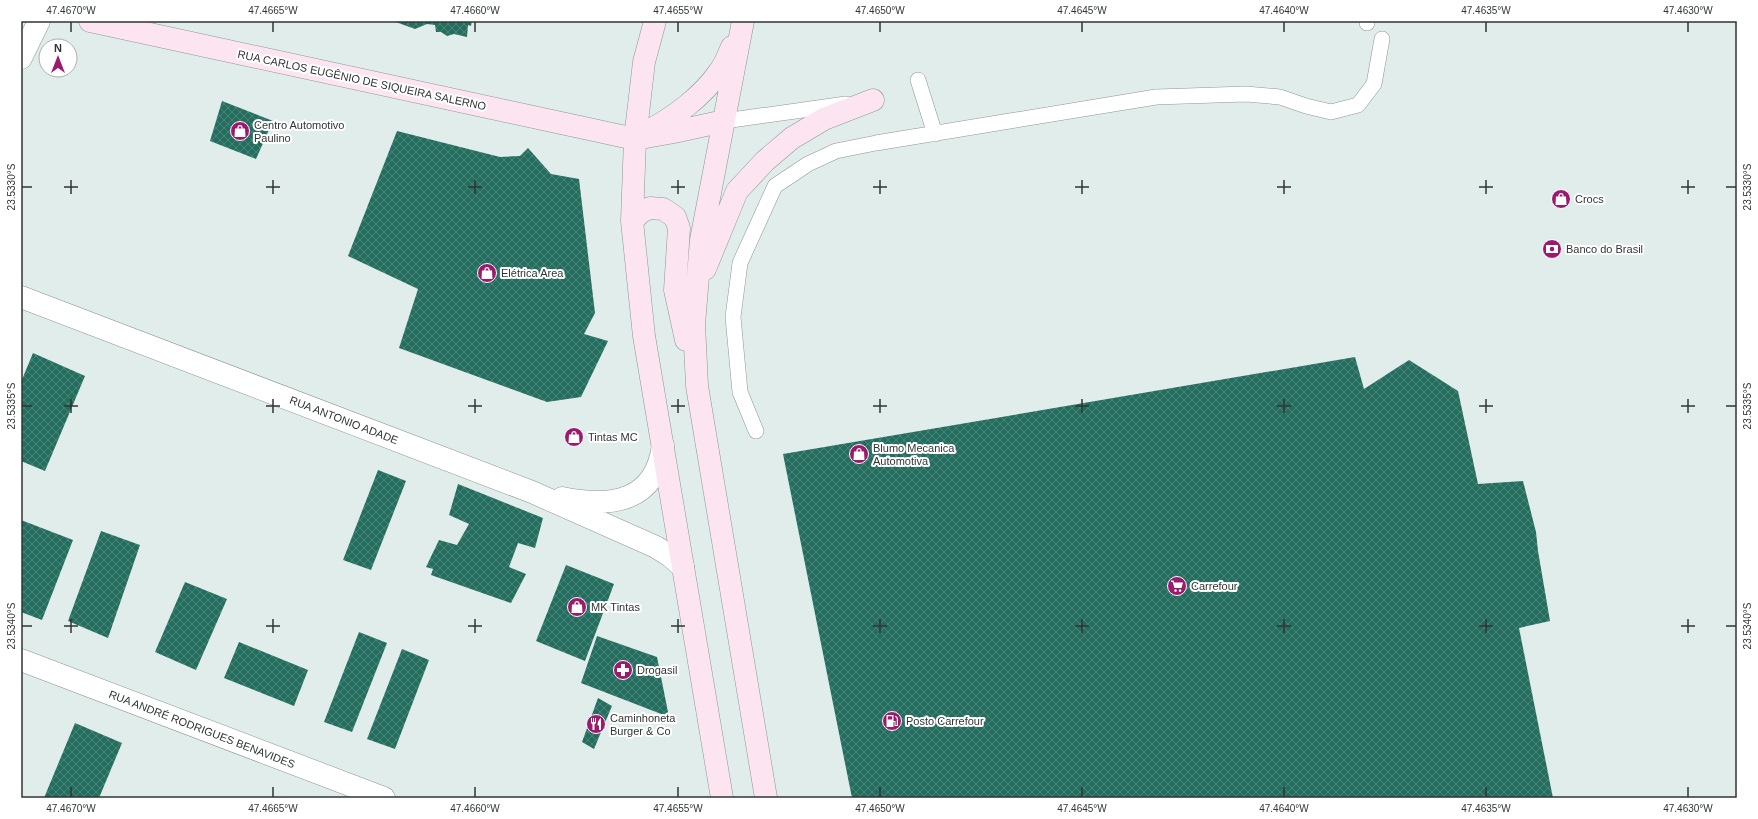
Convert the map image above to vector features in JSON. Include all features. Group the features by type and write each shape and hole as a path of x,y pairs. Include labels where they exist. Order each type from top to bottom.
{"main road":[{"path":"655,21 644,62 635,139 632,221 644,336 722,798"},
{"name":"RUA CARLOS EUGÊNIO DE SIQUEIRA SALERNO","path":"99,22 635,139"},
{"path":"635,139 676,115 720,72 743,24"},
{"path":"697,386 694,324 701,240 743,24"},
{"path":"696,291 737,191 765,161 792,138 824,119 873,100"},
{"path":"635,139 724,121"},
{"path":"632,221 641,212 650,208 663,209 675,217 679,228 675,290 697,386 766,798"}],"street":[{"path":"21,58 39,21"},
{"name":"RUA ANTONIO ADADE","path":"21,297 532,492 656,547 683,567"},
{"name":"RUA ANTONIO ADADE","path":"532,492 592,502 621,500 641,490 656,473 661,460 663,442"},
{"name":"RUA ANDRÉ RODRIGUES BENAVIDES","path":"21,660 384,798"}],"lane":[{"path":"756,431 740,392 733,317 740,263 775,186 808,164 836,151 1156,96 1246,94 1280,97 1306,106 1331,112 1358,105 1374,84 1382,39"},
{"path":"918,80 935,134"},
{"path":"724,121 873,100"}],"building":[{"path":"393,21 472,21 471,26 468,25 467,37 454,34 447,36 441,32 436,32 435,25 427,24 415,29"},
{"name":"Centro Automotivo Paulino","path":"222,101 273,121 256,159 210,141"},
{"name":"Elétrica Area","path":"397,131 500,157 520,156 528,148 551,174 579,179 595,313 584,334 608,341 581,397 547,402 399,348 418,289 348,256"},
{"path":"33,353 85,376 45,471 21,461 21,382"},
{"name":"Carrefour","path":"1355,357 1364,389 1409,360 1458,391 1478,484 1523,481 1536,532 1550,621 1519,628 1553,798 852,798 783,454"},
{"path":"378,470 406,481 371,570 343,560"},
{"path":"458,484 543,518 535,548 518,543 509,567 526,574 511,603 431,575 433,569 426,567 439,540 457,545 469,524 449,515"},
{"path":"21,520 73,540 42,620 21,612"},
{"path":"101,531 140,545 108,638 68,621"},
{"name":"MK Tintas","path":"566,565 614,584 585,661 536,641"},
{"path":"185,582 227,599 196,670 155,652"},
{"path":"359,632 387,643 352,732 324,722"},
{"name":"Drogasil","path":"597,636 657,657 669,717 581,683"},
{"path":"239,642 308,670 294,706 224,678"},
{"path":"402,649 429,660 395,749 367,739"},
{"name":"Caminhoneta Burger & Co","path":"598,698 612,706 594,749 582,742"},
{"path":"75,723 122,743 99,798 44,798"}],"place":[{"name":"Centro Automotivo Paulino","path":"240,131"},
{"name":"Crocs","path":"1561,199"},
{"name":"Banco do Brasil","path":"1552,249"},
{"name":"Elétrica Area","path":"487,273"},
{"name":"Tintas MC","path":"574,437"},
{"name":"Blumo Mecanica Automotiva","path":"859,454"},
{"name":"Carrefour","path":"1177,586"},
{"name":"MK Tintas","path":"577,607"},
{"name":"Drogasil","path":"623,670"},
{"name":"Posto Carrefour","path":"892,721"},
{"name":"Caminhoneta Burger & Co","path":"596,724"}]}
